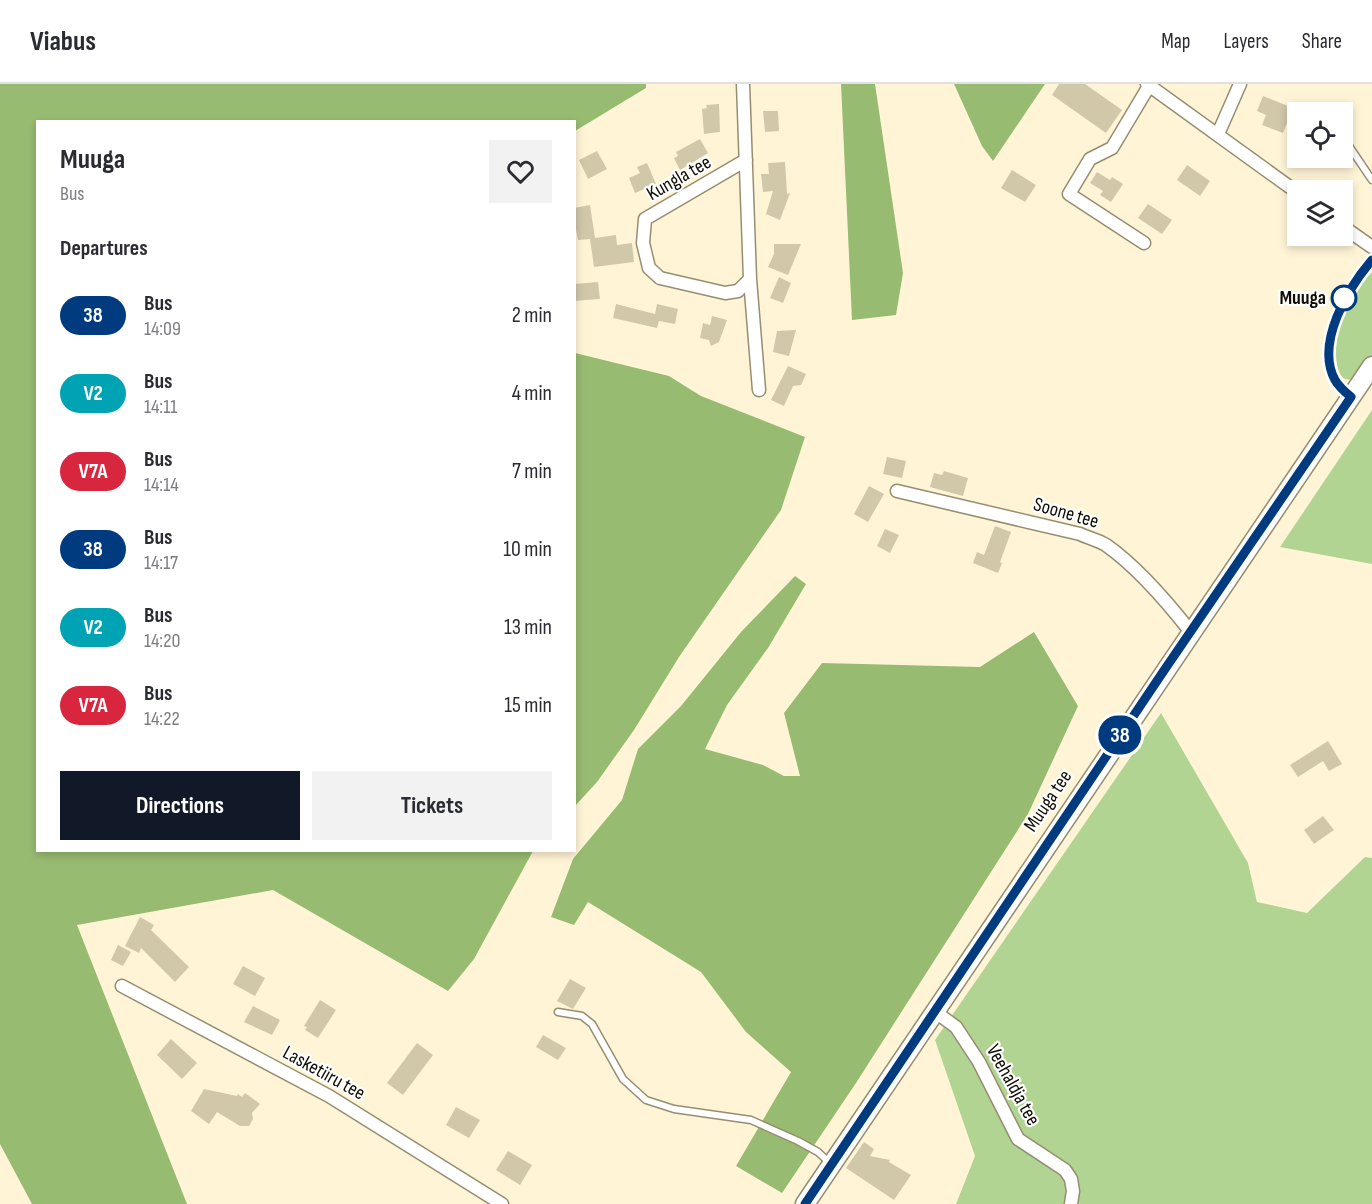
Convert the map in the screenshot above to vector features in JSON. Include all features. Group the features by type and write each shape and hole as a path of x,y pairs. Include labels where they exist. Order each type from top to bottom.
{"street":[{"path":"743,84 750,279 759,390"},
{"path":"1218,134 1240,84"},
{"path":"1144,243 1070,194 1090,159 1112,148 1148,85 1287,185"},
{"name":"Kungla tee","path":"746,160 645,219 643,243 649,268 660,278 725,293 738,291 750,279"},
{"path":"1353,234 1372,247"},
{"name":"Muuga tee","path":"805,1204 1372,366"},
{"name":"Soone tee","path":"897,491 1080,534 1104,544 1172,607 1191,631"},
{"name":"Lasketiiru tee","path":"122,986 329,1096 502,1204"},
{"name":"Veehaldja tee","path":"934,1011 956,1027 979,1062 1018,1139 1065,1170 1071,1179 1073,1191 1071,1204"}],"lane":[{"path":"1353,152 1372,180"},
{"path":"1351,397 1335,380 1330,368 1331,338 1344,298 1372,260"},
{"path":"558,1012 582,1016 592,1024 623,1079 646,1100 674,1109 751,1120 818,1152 831,1164"}],"green space":[{"path":"0,84 646,84 646,88 576,130 576,120 36,120 36,852 532,852 474,959 448,991 273,890 77,925 187,1204 32,1204 0,1144"},
{"path":"841,84 875,84 903,273 896,315 852,320"},
{"path":"954,84 1045,84 993,161 982,146"},
{"path":"1372,272 1372,355 1360,374 1349,380 1340,374 1337,365 1337,340 1350,302"},
{"path":"576,353 669,376 701,396 805,437 781,510 679,657 634,730 597,782 576,805"},
{"path":"1372,410 1372,564 1280,547"},
{"path":"795,576 806,584 768,648 727,705 705,749 763,765 784,776 800,776 784,713 822,663 980,667 1034,632 1078,706 1028,814 856,1083 782,1193 736,1166 791,1072 746,1032 701,972 588,902 574,925 551,917 573,859 622,800 638,749 681,706 741,632"},
{"path":"1161,713 1248,863 1257,902 1307,913 1365,857 1372,858 1372,1204 956,1204 975,1156 935,1040"}],"building":[{"path":"1059,84 1085,84 1122,110 1106,133 1052,95"},
{"path":"1263,96 1287,106 1287,123 1283,133 1262,125 1266,115 1257,111"},
{"path":"719,104 720,132 704,134 702,109 707,108 706,105"},
{"path":"763,111 778,111 779,131 765,132"},
{"path":"700,139 708,153 680,170 674,158 678,156 676,152"},
{"path":"597,151 607,169 588,179 579,160"},
{"path":"785,162 787,194 790,193 780,220 766,214 773,191 763,192 761,174 769,174 768,163"},
{"path":"647,163 656,184 635,193 629,178 640,173 637,167"},
{"path":"1187,165 1210,181 1200,196 1177,180"},
{"path":"1012,170 1036,185 1025,202 1001,188"},
{"path":"1097,172 1110,180 1112,177 1123,184 1111,202 1100,195 1103,191 1090,183"},
{"path":"1148,204 1172,220 1162,234 1138,218"},
{"path":"590,205 595,238 616,235 617,245 632,243 634,262 594,267 590,239 578,240 576,208"},
{"path":"774,244 801,244 788,275 768,267 774,254"},
{"path":"779,277 791,283 783,303 770,298"},
{"path":"598,282 600,299 576,301 576,284"},
{"path":"616,304 655,314 657,304 678,309 675,324 659,321 657,328 613,318"},
{"path":"712,316 727,320 719,342 711,346 709,340 700,338 703,323 710,325"},
{"path":"796,330 789,356 773,352 777,331"},
{"path":"788,366 806,374 801,385 793,386 784,406 771,400"},
{"path":"887,457 906,461 902,478 883,474"},
{"path":"944,471 968,478 963,496 930,487 934,473 942,475"},
{"path":"869,486 884,494 868,522 854,514"},
{"path":"995,526 1011,532 998,573 973,563 977,552 984,555"},
{"path":"885,529 899,535 890,553 877,546"},
{"path":"1328,741 1342,764 1329,771 1323,761 1298,777 1290,765"},
{"path":"1323,816 1334,830 1314,844 1304,830"},
{"path":"140,917 154,925 151,930 189,967 175,982 141,948 139,953 125,946"},
{"path":"118,945 131,952 123,966 111,960"},
{"path":"243,966 265,978 255,996 233,984"},
{"path":"570,979 586,988 573,1009 557,1001"},
{"path":"320,1000 336,1010 318,1038 305,1030 307,1027 304,1026"},
{"path":"253,1006 280,1020 272,1035 244,1022"},
{"path":"543,1035 566,1048 558,1060 536,1047"},
{"path":"171,1039 197,1063 182,1079 157,1055"},
{"path":"417,1043 433,1055 403,1095 387,1083"},
{"path":"204,1089 237,1096 238,1094 242,1097 245,1093 260,1104 252,1113 253,1119 249,1126 240,1126 217,1112 209,1124 191,1111"},
{"path":"456,1107 480,1120 469,1138 446,1125"},
{"path":"864,1142 874,1149 870,1156 890,1160 889,1162 911,1175 894,1200 846,1168"},
{"path":"508,1151 532,1165 520,1185 496,1170"}],"bus line":[{"name":"38","path":"805,1204 1351,397 1341,389 1330,368 1331,338 1344,298 1372,260"}],"place":[{"name":"Muuga","path":"1344,298"}]}
